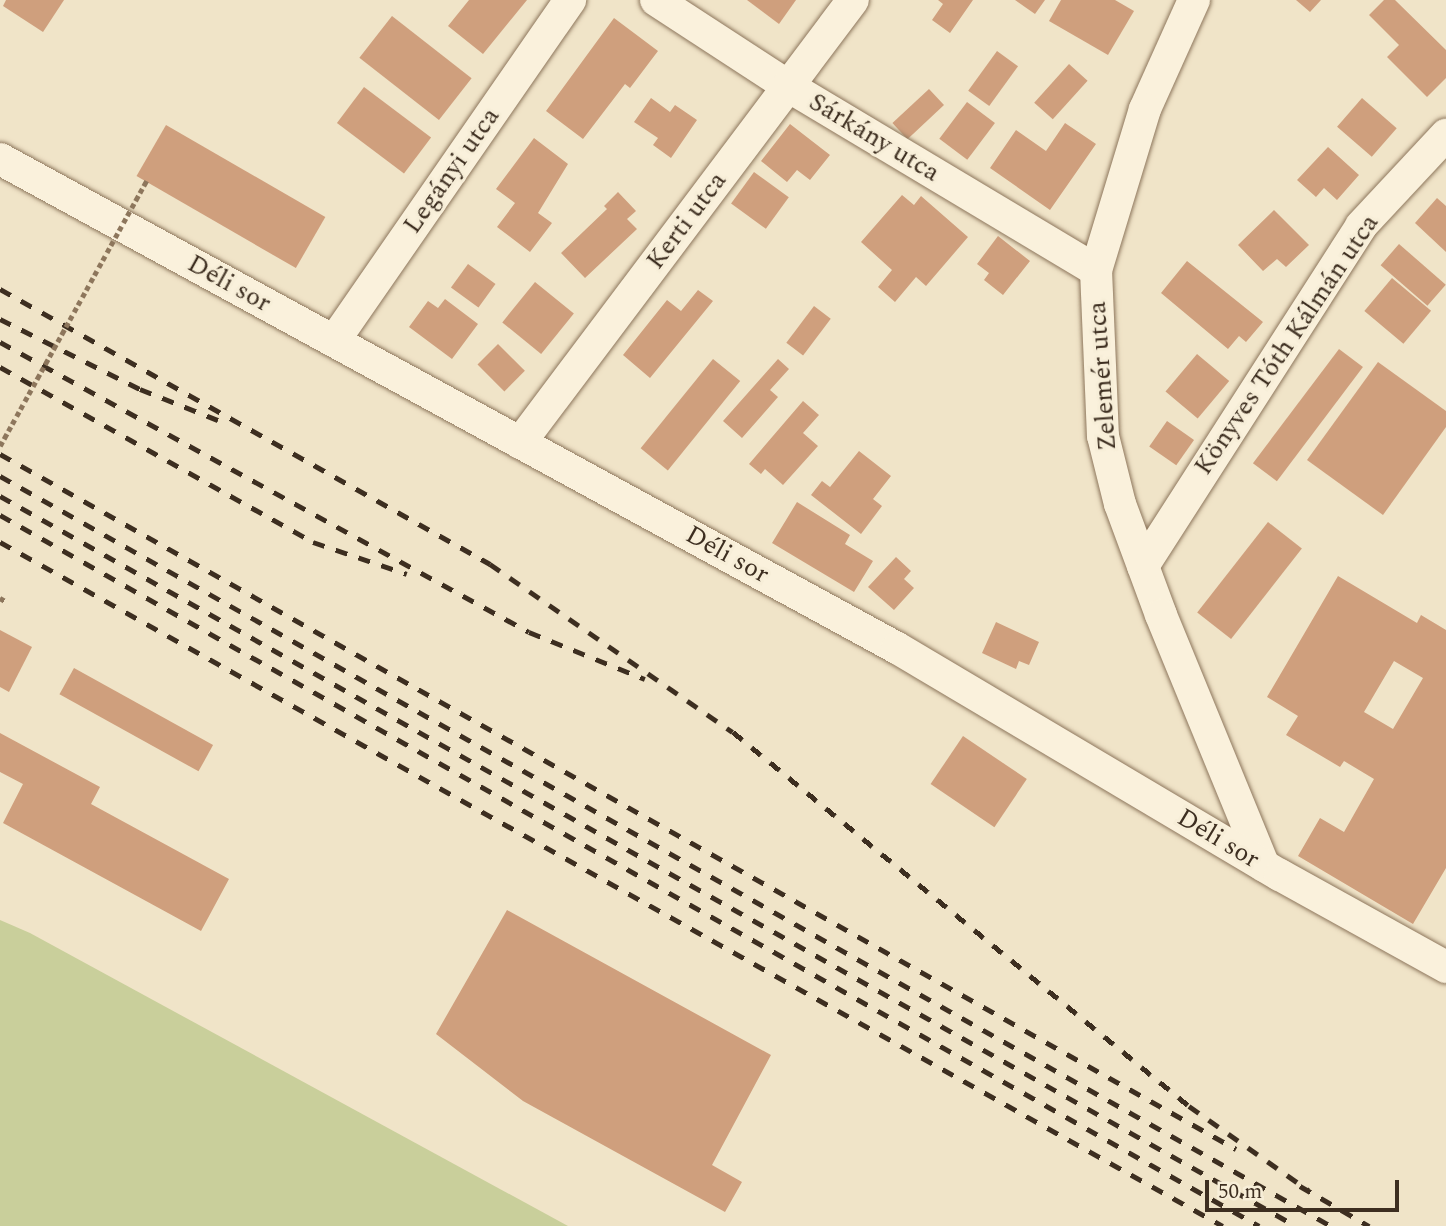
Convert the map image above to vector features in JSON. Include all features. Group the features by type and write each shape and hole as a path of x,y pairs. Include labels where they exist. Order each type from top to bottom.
{"street":[{"name":"Legányi utca","path":"334,341 570,0"},
{"name":"Sárkány utca","path":"656,0 788,86 1096,271"},
{"name":"Kerti utca","path":"520,443 853,0"},
{"name":"Zelemér utca","path":"1194,0 1144,109 1096,271 1103,436 1143,566 1264,866"},
{"name":"Könyves Tóth Kálmán utca","path":"1143,566 1361,226 1446,135"},
{"name":"Déli sor","path":"0,159 897,648 1264,866 1446,967"}],"path":[{"path":"0,446 146,181"},
{"path":"0,598 7,602"}],"green space":[{"path":"0,920 30,933 568,1226 0,1226"}],"building":[{"path":"6,0 64,0 43,32 3,6"},
{"path":"469,0 527,0 483,54 448,26"},
{"path":"747,0 796,0 779,24"},
{"path":"938,0 973,0 950,33 932,20 943,4"},
{"path":"1015,0 1045,0 1035,14"},
{"path":"1061,0 1115,0 1134,11 1108,55 1049,21"},
{"path":"1296,0 1321,0 1310,12"},
{"path":"1384,0 1395,0 1446,50 1446,78 1427,97 1387,57 1399,45 1369,15"},
{"path":"392,16 472,78 439,120 359,58"},
{"path":"614,18 658,51 630,88 625,84 583,139 546,111"},
{"path":"997,51 1018,66 989,106 968,91"},
{"path":"1069,64 1088,81 1053,119 1034,103"},
{"path":"364,87 431,138 404,173 337,123"},
{"path":"929,89 944,105 907,139 892,123"},
{"path":"651,98 670,112 675,105 697,120 671,158 653,145 658,138 634,122"},
{"path":"1362,98 1397,128 1372,157 1337,127"},
{"path":"967,102 995,123 967,160 939,139"},
{"path":"1065,123 1096,144 1050,210 990,168 1016,130 1046,151"},
{"path":"790,124 830,155 810,180 797,170 787,182 761,161"},
{"path":"166,125 325,217 296,268 136,176"},
{"path":"534,138 568,164 538,213 552,223 530,252 497,227 515,203 496,189"},
{"path":"1328,147 1359,175 1337,200 1324,188 1316,197 1297,180"},
{"path":"754,172 789,197 766,229 731,204"},
{"path":"618,192 636,211 627,219 637,229 585,278 561,253 607,209 604,206"},
{"path":"902,195 914,205 921,196 968,237 926,286 916,277 895,302 878,287 892,270 861,242"},
{"path":"1437,198 1446,206 1446,252 1415,223"},
{"path":"1274,210 1309,245 1286,267 1277,259 1263,271 1238,245"},
{"path":"998,236 1030,261 1003,295 984,280 989,273 977,264"},
{"path":"1399,244 1446,285 1427,306 1381,265"},
{"path":"1187,261 1263,322 1246,342 1239,336 1228,349 1161,293"},
{"path":"468,264 496,284 478,307 451,287"},
{"path":"1392,278 1431,311 1403,344 1364,311"},
{"path":"535,282 574,313 541,354 502,322"},
{"path":"698,290 713,301 650,378 623,355 667,300 681,311"},
{"path":"445,299 478,324 452,359 409,327 428,301 438,308"},
{"path":"814,306 831,319 803,355 786,343"},
{"path":"498,344 525,371 504,391 477,365"},
{"path":"1339,349 1363,367 1277,481 1253,463"},
{"path":"1197,354 1229,381 1198,419 1166,392"},
{"path":"713,359 740,381 668,470 641,448"},
{"path":"778,359 789,369 770,390 778,397 742,438 723,421"},
{"path":"1378,362 1446,411 1446,427 1383,515 1307,460"},
{"path":"803,401 819,415 803,433 818,446 783,485 765,469 761,474 749,464"},
{"path":"1167,421 1194,440 1176,465 1149,446"},
{"path":"859,451 891,476 873,499 882,506 861,534 811,495 822,481 830,487"},
{"path":"797,502 850,535 845,544 873,561 854,592 772,543"},
{"path":"1268,522 1302,548 1231,639 1197,613"},
{"path":"896,557 911,571 904,579 914,588 894,610 868,587"},
{"path":"1338,576 1417,623 1421,615 1446,630 1446,868 1413,924 1298,856 1320,818 1344,832 1374,779 1344,761 1340,767 1286,735 1298,716 1267,697","holes":["1394,661 1423,678 1393,729 1364,712"]},
{"path":"996,622 1039,642 1029,665 1019,661 1016,669 982,653"},
{"path":"0,630 32,647 9,692 0,687"},
{"path":"74,668 213,745 199,771 59,694"},
{"path":"0,733 100,787 91,804 229,879 201,931 3,823 23,784 0,772"},
{"path":"963,736 1027,779 994,827 931,784"},
{"path":"507,910 771,1055 712,1165 742,1182 725,1212 523,1101 436,1034"}],"railway":[{"path":"0,289 490,564 733,732 1189,1106 1308,1190"},
{"path":"0,319 140,389 218,420"},
{"path":"0,342 529,632 645,679"},
{"path":"0,367 313,542 407,574"},
{"path":"0,454 1236,1149"},
{"path":"0,476 1331,1226"},
{"path":"0,496 1296,1226"},
{"path":"0,515 1259,1226"},
{"path":"0,542 1223,1226"},
{"path":"1300,1186 1369,1226"}]}
